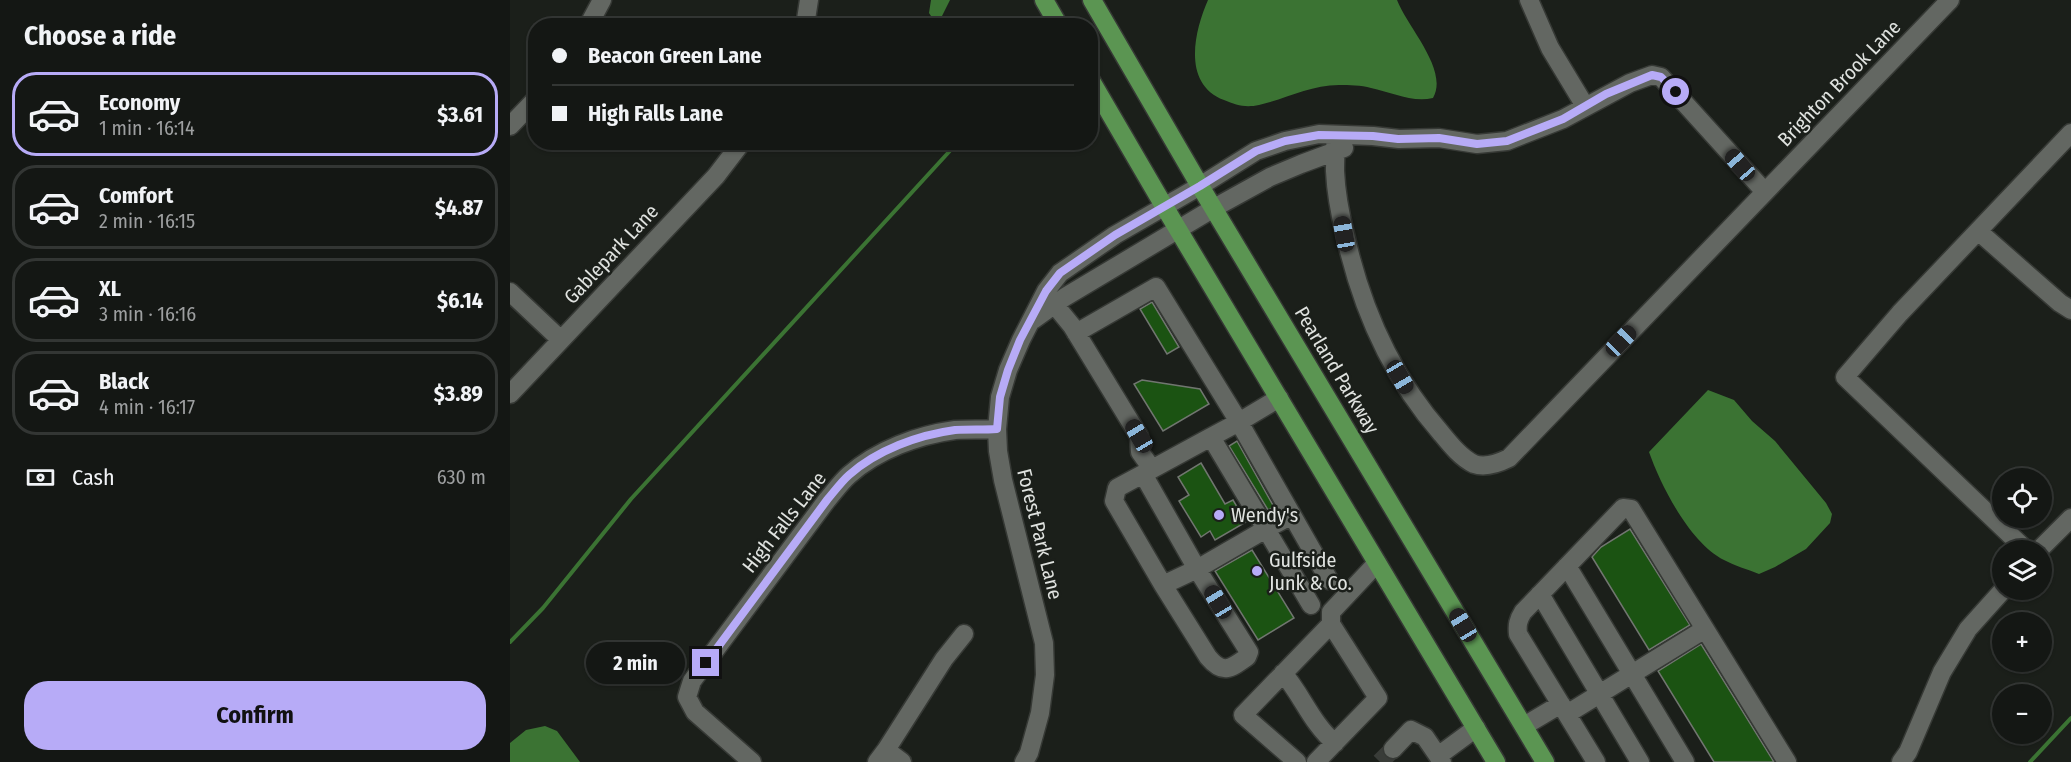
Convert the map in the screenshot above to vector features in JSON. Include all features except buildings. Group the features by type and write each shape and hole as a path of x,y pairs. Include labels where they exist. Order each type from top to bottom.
{"main road":[{"path":"1044,0 1054,18"},
{"name":"Pearland Parkway","path":"1092,0 1200,186 1545,762"},
{"path":"1098,93 1496,762"}],"street":[{"path":"592,18 602,0"},
{"path":"806,18 809,0"},
{"path":"1529,0 1550,48 1585,106"},
{"name":"Brighton Brook Lane","path":"1336,143 1335,171 1344,234 1354,272 1378,336 1409,391 1430,421 1457,452 1475,464 1496,465 1509,458 1765,192 1943,2"},
{"path":"1032,321 1054,304 1178,229 1336,143 1373,136 1398,139 1439,138 1477,144 1507,141 1563,119 1630,82 1652,75 1661,77 1765,192"},
{"path":"510,126 528,107"},
{"path":"2016,540 1845,377 1900,313 2071,133"},
{"name":"Forest Park Lane","path":"1024,762 1029,753 1040,713 1045,675 1044,643 1003,480 997,429 1000,397 1020,340 1046,291 1060,273 1115,235 1256,151 1285,141 1319,135 1336,143"},
{"name":"Gablepark Lane","path":"510,394 716,176 736,150"},
{"path":"1978,231 2071,310"},
{"path":"1076,333 1156,287 1239,422 1329,580"},
{"path":"510,292 561,340"},
{"path":"1054,304 1076,333 1139,436 1140,452 1148,472 1197,568 1249,652 1247,657 1235,666 1227,669 1217,668 1163,585 1114,501 1117,488 1148,472 1239,422 1278,398"},
{"name":"High Falls Lane","path":"752,762 695,712 687,697 692,681 827,500 848,476 866,462 920,437 956,430 997,429"},
{"path":"1211,437 1311,604"},
{"path":"1596,762 1518,634 1518,620 1623,508 1632,509 1787,762"},
{"path":"1163,585 1292,515"},
{"path":"2049,540 2071,518"},
{"path":"1316,762 1378,698 1331,624 1331,612 1377,563"},
{"path":"1567,566 1685,762"},
{"path":"1540,594 1640,762"},
{"path":"1901,762 1908,752 1947,663 1968,628 1993,600"},
{"path":"1297,762 1243,715 1331,624"},
{"path":"1524,726 1599,694 1705,629"},
{"path":"902,762 882,756 944,659 964,634"},
{"path":"1283,673 1322,732 1335,743"},
{"path":"1393,748 1412,730 1425,737 1440,759 1476,728"}],"shaded area":[{"path":"931,0 950,0 941,18 932,18 929,13"},
{"path":"1208,0 1397,0 1432,62 1436,75 1433,98 1409,98 1363,86 1339,85 1318,87 1254,106 1241,106 1224,100 1211,92 1202,82 1197,70 1196,41"},
{"path":"1708,390 1734,400 1752,421 1775,441 1826,503 1832,514 1830,523 1806,549 1759,574 1724,560 1700,541 1669,497 1649,452"},
{"path":"545,726 557,731 580,762 510,762 510,743 526,730"}],"waterway":[{"path":"510,642 543,608 631,499 951,150"},
{"path":"2030,762 2071,718"}],"tunnel":[{"path":"1380,762 1393,749"}],"place":[{"name":"Wendy's","path":"1219,515"},
{"name":"Gulfside Junk & Co.","path":"1257,571"}],"route":[{"path":"706,663 827,500 848,476 866,462 920,437 956,430 997,429 1000,397 1020,340 1046,291 1060,273 1115,235 1256,151 1285,141 1319,135 1398,139 1439,138 1477,144 1507,141 1539,130 1630,82 1652,75 1661,77 1676,92"}]}
